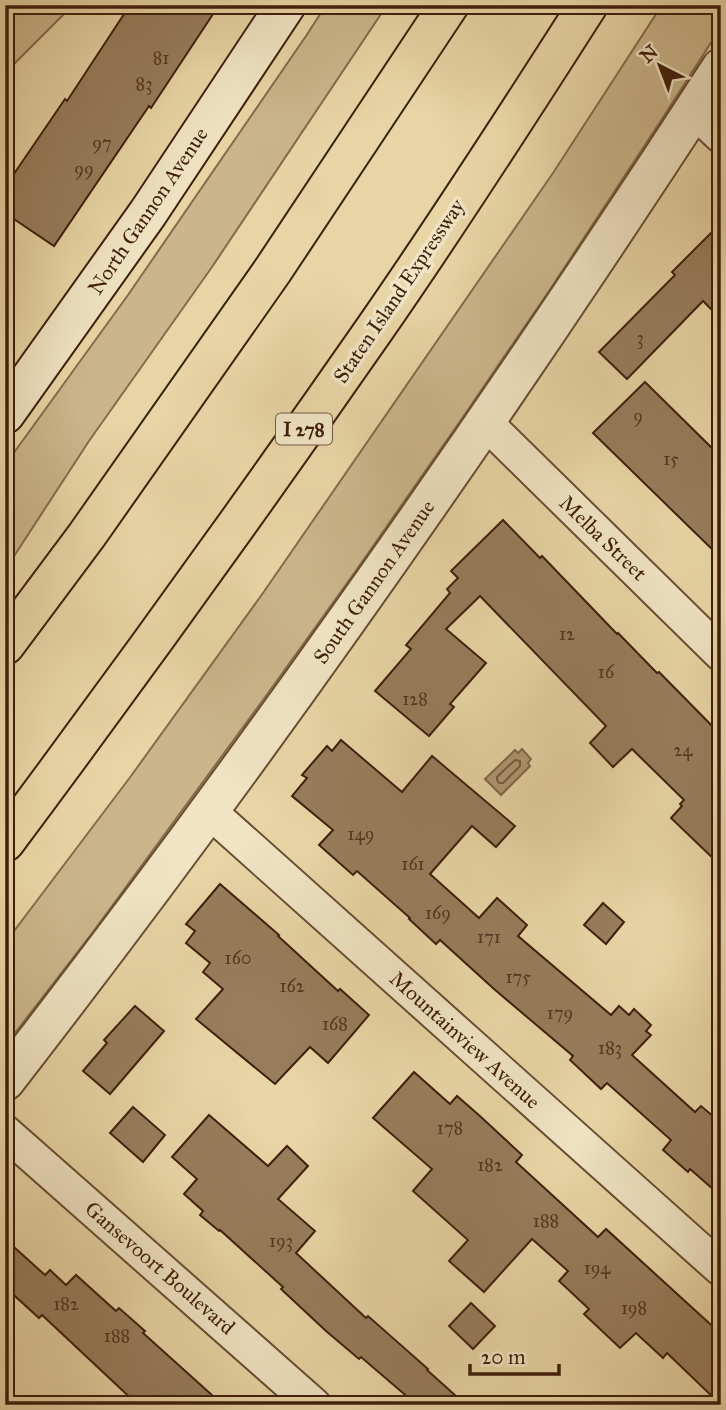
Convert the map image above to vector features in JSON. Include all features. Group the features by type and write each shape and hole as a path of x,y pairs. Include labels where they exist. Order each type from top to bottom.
{"highway":[{"path":"5,645 87,536 273,270 449,5"},
{"name":"Staten Island Expressway","path":"5,842 128,677 376,327 588,5"}],"street":[{"name":"North Gannon Avenue","path":"5,414 148,213 286,5"},
{"name":"South Gannon Avenue","path":"5,1081 136,911 328,648 486,422 721,68"},
{"path":"693,110 721,136"},
{"name":"Melba Street","path":"486,422 721,654"},
{"name":"Mountainview Avenue","path":"209,811 721,1269"},
{"name":"Gansevoort Boulevard","path":"5,1132 314,1405"}],"shaded area":[{"path":"5,5 73,5 5,73"},
{"path":"326,5 387,5 212,267 89,441 5,570 5,465 128,295"},
{"path":"662,5 721,5 721,27 549,291 355,572 93,932 5,1046 5,943 131,776 263,593 553,173"}],"water":[{"path":"522,749 531,759 528,763 530,766 501,795 485,779 515,750 518,753"}],"building":[{"path":"130,5 219,5 54,246 5,213 5,187 65,99 67,101"},
{"path":"721,223 721,319 703,301 627,379 599,352 675,275 672,272"},
{"path":"645,382 721,457 721,558 593,433"},
{"path":"503,520 721,735 721,866 671,818 684,800 632,749 613,767 590,743 606,726 480,596 446,629 486,663 450,704 454,707 429,736 375,691 411,649 406,645 450,593 447,589 458,578 451,571"},
{"path":"341,740 402,792 432,756 515,826 496,847 472,826 430,874 479,918 497,898 527,925 518,936 611,1015 619,1006 629,1015 634,1009 651,1025 646,1031 651,1035 632,1055 695,1112 701,1106 721,1123 721,1196 663,1150 671,1140 607,1083 601,1089 570,1060 573,1056 440,940 436,944 357,871 353,875 319,845 333,830 292,796 307,778 302,775 327,746 332,751"},
{"path":"220,884 338,991 340,989 369,1015 328,1063 310,1047 275,1084 196,1019 223,989 203,972 210,963 186,943 195,931 186,924"},
{"path":"603,903 624,922 606,944 584,925"},
{"path":"135,1006 164,1031 110,1094 83,1071 107,1043 104,1040"},
{"path":"414,1072 450,1104 457,1096 522,1155 516,1162 598,1237 606,1229 721,1334 721,1405 667,1353 663,1358 636,1333 620,1348 584,1314 589,1309 559,1281 568,1271 532,1239 484,1292 449,1261 468,1240 413,1191 432,1169 373,1118"},
{"path":"133,1107 165,1135 143,1162 110,1133"},
{"path":"209,1115 268,1166 287,1146 308,1166 278,1199 315,1231 296,1253 466,1405 417,1405 326,1331 281,1289 283,1287 200,1215 203,1211 184,1194 197,1179 172,1157"},
{"path":"5,1239 45,1275 50,1270 66,1285 76,1275 116,1311 119,1308 223,1405 138,1405 42,1315 39,1318 5,1287"},
{"path":"471,1303 495,1326 473,1349 449,1326"}]}
